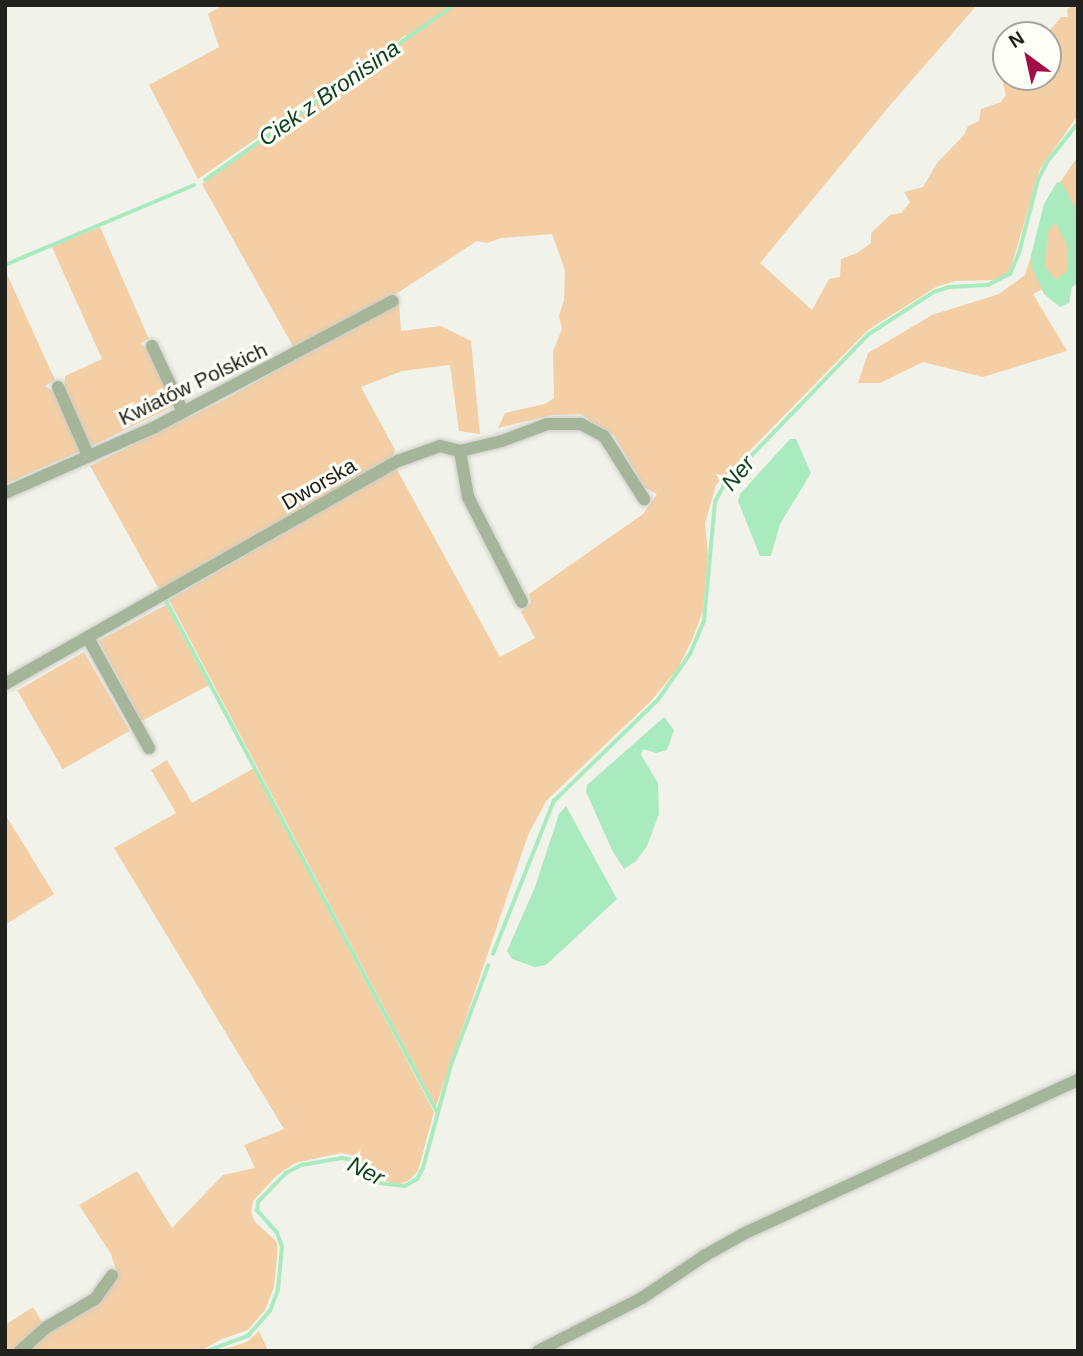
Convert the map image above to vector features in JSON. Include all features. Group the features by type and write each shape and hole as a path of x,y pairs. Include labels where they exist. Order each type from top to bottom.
{"street":[{"name":"Kwiatów Polskich","path":"5,493 183,412 393,301"},
{"path":"152,345 183,412"},
{"path":"58,387 88,455"},
{"name":"Dworska","path":"5,684 398,461 440,446 460,450 502,441 547,424 581,424 604,436 644,499"},
{"path":"460,450 468,497 523,602"},
{"path":"88,638 149,748"},
{"path":"538,1351 642,1298 704,1256 743,1234 1078,1080"},
{"path":"20,1351 47,1327 95,1299 112,1276"}],"shaded area":[{"path":"223,5 977,5 760,263 812,310 829,279 840,277 841,259 857,253 871,243 871,233 890,215 901,213 910,202 904,192 923,187 937,163 964,135 968,126 979,121 981,109 1001,102 1006,95 1005,91 1062,91 1062,21 1058,21 1061,17 1068,17 1067,10 1072,5 1078,5 1078,115 1040,169 1010,271 997,280 955,281 936,287 868,330 716,485 705,523 708,554 703,611 692,640 678,668 652,700 546,801 528,835 436,1106 169,600 396,468 500,657 535,638 521,612 531,602 529,594 643,514 657,494 645,488 614,435 580,414 552,415 498,428 505,413 545,404 554,398 553,351 562,329 559,316 564,300 565,270 552,234 501,238 487,243 477,241 399,292 294,348 202,184 409,37 406,35 198,179 149,85 219,47 208,14"},
{"path":"1078,156 1078,272 1033,294 1067,351 983,377 923,362 880,383 858,383 868,353 932,315 999,294 1025,275 1050,197"},
{"path":"1057,182 1062,183 1078,213 1078,283 1072,287 1069,303 1060,307 1044,294 1032,268 1031,255 1044,204","holes":["1056,223 1068,248 1068,270 1056,280 1045,267 1048,231"]},
{"path":"100,227 149,339 140,343 149,350 174,406 91,446 64,389 65,376 102,359 52,247"},
{"path":"5,270 55,380 45,386 55,393 80,451 5,484"},
{"path":"399,302 401,331 441,326 471,341 480,434 459,431 450,365 402,371 361,387 395,450 391,460 161,593 90,466 224,400"},
{"path":"790,439 796,439 811,473 780,524 771,556 760,556 738,501 740,494"},
{"path":"166,605 209,685 142,721 99,641"},
{"path":"84,652 130,731 63,769 17,690"},
{"path":"664,717 674,730 667,750 656,753 643,749 641,755 658,783 659,814 647,846 636,861 624,869 612,850 586,792 587,785"},
{"path":"167,760 192,803 254,768 434,1112 418,1171 408,1181 399,1184 386,1181 354,1156 341,1153 295,1163 276,1176 253,1201 251,1212 255,1222 277,1242 277,1257 274,1287 265,1310 248,1330 222,1339 200,1351 28,1351 50,1331 96,1306 118,1277 111,1254 79,1205 137,1171 172,1228 223,1175 255,1168 244,1145 284,1129 114,848 176,813 151,770"},
{"path":"566,806 617,899 546,965 535,967 512,959 507,951 535,887 559,814"},
{"path":"5,814 54,894 5,925"},
{"path":"33,1307 44,1325 11,1351 5,1351 5,1325"},
{"path":"259,1331 268,1351 218,1351 247,1342"}],"waterway":[{"name":"Ciek z Bronisina","path":"205,180 454,5"},
{"name":"Ner","path":"493,954 554,801 658,700 690,654 704,621 715,502 725,483 869,334 934,292 949,287 988,285 1010,274 1019,253 1038,180 1047,162 1078,123"},
{"name":"Ciek z Bronisina","path":"5,265 194,185"},
{"path":"167,602 438,1113"},
{"name":"Ner","path":"207,1351 248,1336 270,1311 278,1290 282,1247 277,1233 257,1211 258,1202 286,1173 302,1165 342,1158 353,1160 380,1183 405,1186 417,1179 423,1168 451,1065 488,966"}]}
